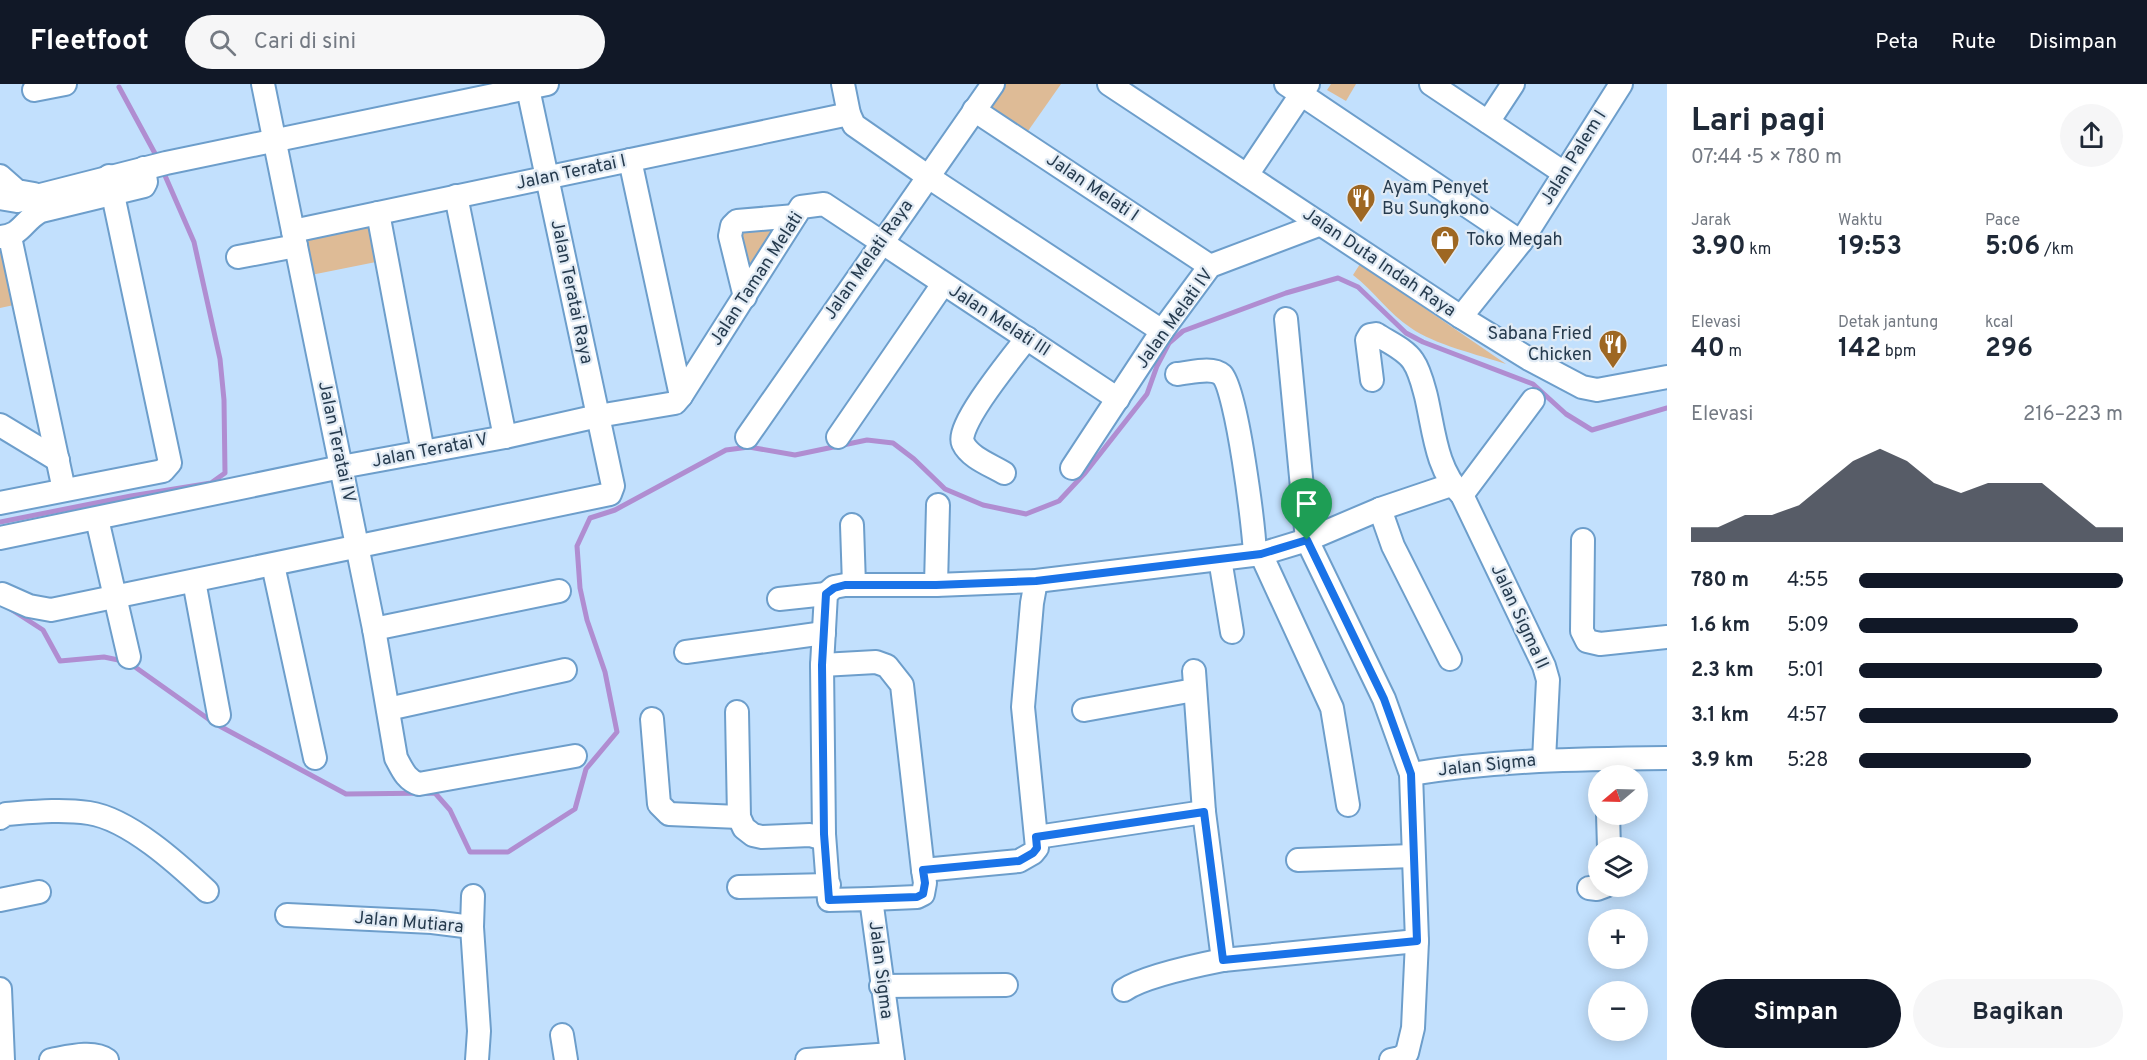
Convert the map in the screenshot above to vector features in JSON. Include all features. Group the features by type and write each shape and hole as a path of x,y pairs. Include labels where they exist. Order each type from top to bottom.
{"street":[{"path":"34,90 64,84"},
{"name":"Jalan Teratai IV","path":"263,84 358,547 396,758 403,772 412,782 426,784 575,756"},
{"path":"843,84 849,114 854,125 1162,331"},
{"name":"Jalan Melati Raya","path":"747,437 881,242 922,172 993,84"},
{"name":"Jalan Duta Indah Raya","path":"1109,84 1461,317 1529,359 1581,387 1597,390 1667,377"},
{"path":"1431,84 1564,173"},
{"path":"1488,122 1513,84"},
{"name":"Jalan Palem I","path":"1461,317 1521,242 1621,84"},
{"path":"1,188 17,201 38,194 111,185 144,186 154,165 534,85"},
{"name":"Jalan Teratai Raya","path":"358,547 610,494 613,486 547,178 534,85"},
{"path":"1247,175 1299,88 1521,242"},
{"name":"Jalan Melati I","path":"974,110 1210,266"},
{"name":"Jalan Teratai I","path":"238,257 378,213 849,114"},
{"path":"630,160 681,396"},
{"path":"64,490 5,237 21,229 31,216 41,211 111,185"},
{"path":"0,503 163,471 169,465 170,459 111,185"},
{"path":"456,196 505,437"},
{"name":"Jalan Taman Melati","path":"681,396 746,297 801,207 824,204 881,242"},
{"path":"378,213 423,452"},
{"path":"746,297 730,236 732,226 737,222 795,216"},
{"name":"Jalan Melati IV","path":"1072,468 1162,331 1210,266 1321,224"},
{"name":"Jalan Melati III","path":"881,242 1118,399"},
{"path":"838,437 943,284"},
{"path":"1286,320 1307,540 1384,699 1411,774 1417,941 1411,1041 1407,1053 1391,1060"},
{"name":"Jalan Sigma II","path":"1372,380 1367,340 1370,335 1376,334 1405,352 1414,361 1423,382 1443,470 1457,490 1544,666 1548,680 1544,760"},
{"path":"1004,473 972,454 963,444 961,437 968,418 1027,338"},
{"path":"1177,374 1213,371 1227,381 1233,399 1258,555 1332,708 1348,805"},
{"name":"Jalan Teratai V","path":"0,538 342,467 675,403 681,396"},
{"path":"779,599 826,594 834,588 854,585 936,585 1036,581 1258,555 1307,540 1380,509 1457,490 1529,406"},
{"path":"0,425 58,460"},
{"path":"936,585 938,505"},
{"path":"1380,509 1393,546 1450,659"},
{"path":"97,519 129,657"},
{"path":"852,525 854,585"},
{"path":"1583,540 1582,631 1587,641 1600,644 1667,638"},
{"path":"2,594 29,606 51,610 358,547"},
{"path":"1220,559 1232,632"},
{"path":"273,565 315,758"},
{"path":"194,580 219,715"},
{"path":"923,870 1019,861 1037,848 1023,707 1036,581"},
{"path":"374,629 559,591"},
{"path":"817,835 826,594"},
{"path":"686,652 824,633"},
{"path":"822,665 876,662 887,666 902,685 925,883 923,894 917,897 871,899"},
{"path":"388,709 565,670"},
{"path":"1084,710 1194,680 1204,812 1223,960"},
{"path":"737,712 739,817 744,828 753,835 762,837 817,835"},
{"path":"652,719 659,804 662,809 669,814 739,817"},
{"path":"739,888 829,885 817,835 810,728"},
{"name":"Jalan Sigma","path":"1620,765 1667,758"},
{"name":"Jalan Sigma","path":"1411,774 1467,765 1544,760 1588,765"},
{"path":"0,818 6,814 50,811 90,813 112,820 125,826 175,862 207,891"},
{"path":"1036,837 1204,812"},
{"path":"1298,860 1413,856"},
{"name":"Jalan Sigma","path":"829,885 829,900 871,899 892,1057"},
{"path":"0,900 39,892"},
{"path":"472,927 473,896"},
{"name":"Jalan Mutiara","path":"286,915 432,922 472,927 479,1030 477,1060"},
{"path":"1124,990 1131,985 1155,977 1223,960 1417,941"},
{"path":"881,986 1006,985"},
{"path":"0,989 3,1060"},
{"path":"562,1035 566,1060"},
{"path":"51,1060 97,1055 107,1060"},
{"path":"807,1060 892,1057"}],"shaded area":[{"path":"1002,84 1061,84 1021,141 982,114"},
{"path":"1331,84 1356,84 1346,101 1327,90"},
{"path":"788,219 747,286 735,229"},
{"path":"367,222 376,262 306,276 298,236"},
{"path":"0,249 14,305 0,308"},
{"path":"1360,264 1506,364 1444,344 1411,328 1353,275"}],"waterway":[{"path":"119,87 158,159"},
{"path":"0,522 211,483 225,473 224,400 220,359 194,242 163,171"},
{"path":"9,608 43,630 60,661 104,657 128,662 214,723 346,794 435,793 450,810 470,852 508,852 575,809 586,769 617,732 605,672 587,620 580,588 577,546 590,518 615,510 726,450 749,447 795,455 867,440 893,443 914,459 945,489 983,505 1026,514 1059,501 1085,473 1147,394 1157,366 1169,343 1183,331 1286,293 1338,278 1358,287 1406,333 1423,342 1533,384 1566,414 1592,430 1667,408"}],"place":[{"name":"Ayam Penyet Bu Sungkono","path":"1361,224"},
{"name":"Toko Megah","path":"1445,266"},
{"name":"Sabana Fried Chicken","path":"1613,370"}],"route":[{"path":"1307,540 1384,699 1411,774 1417,941 1223,960 1204,812 1036,837 1037,848 1019,861 923,870 925,883 923,894 917,897 829,900 824,834 822,665 826,594 830,590 845,585 936,585 1036,581 1261,554 1307,540"}]}
